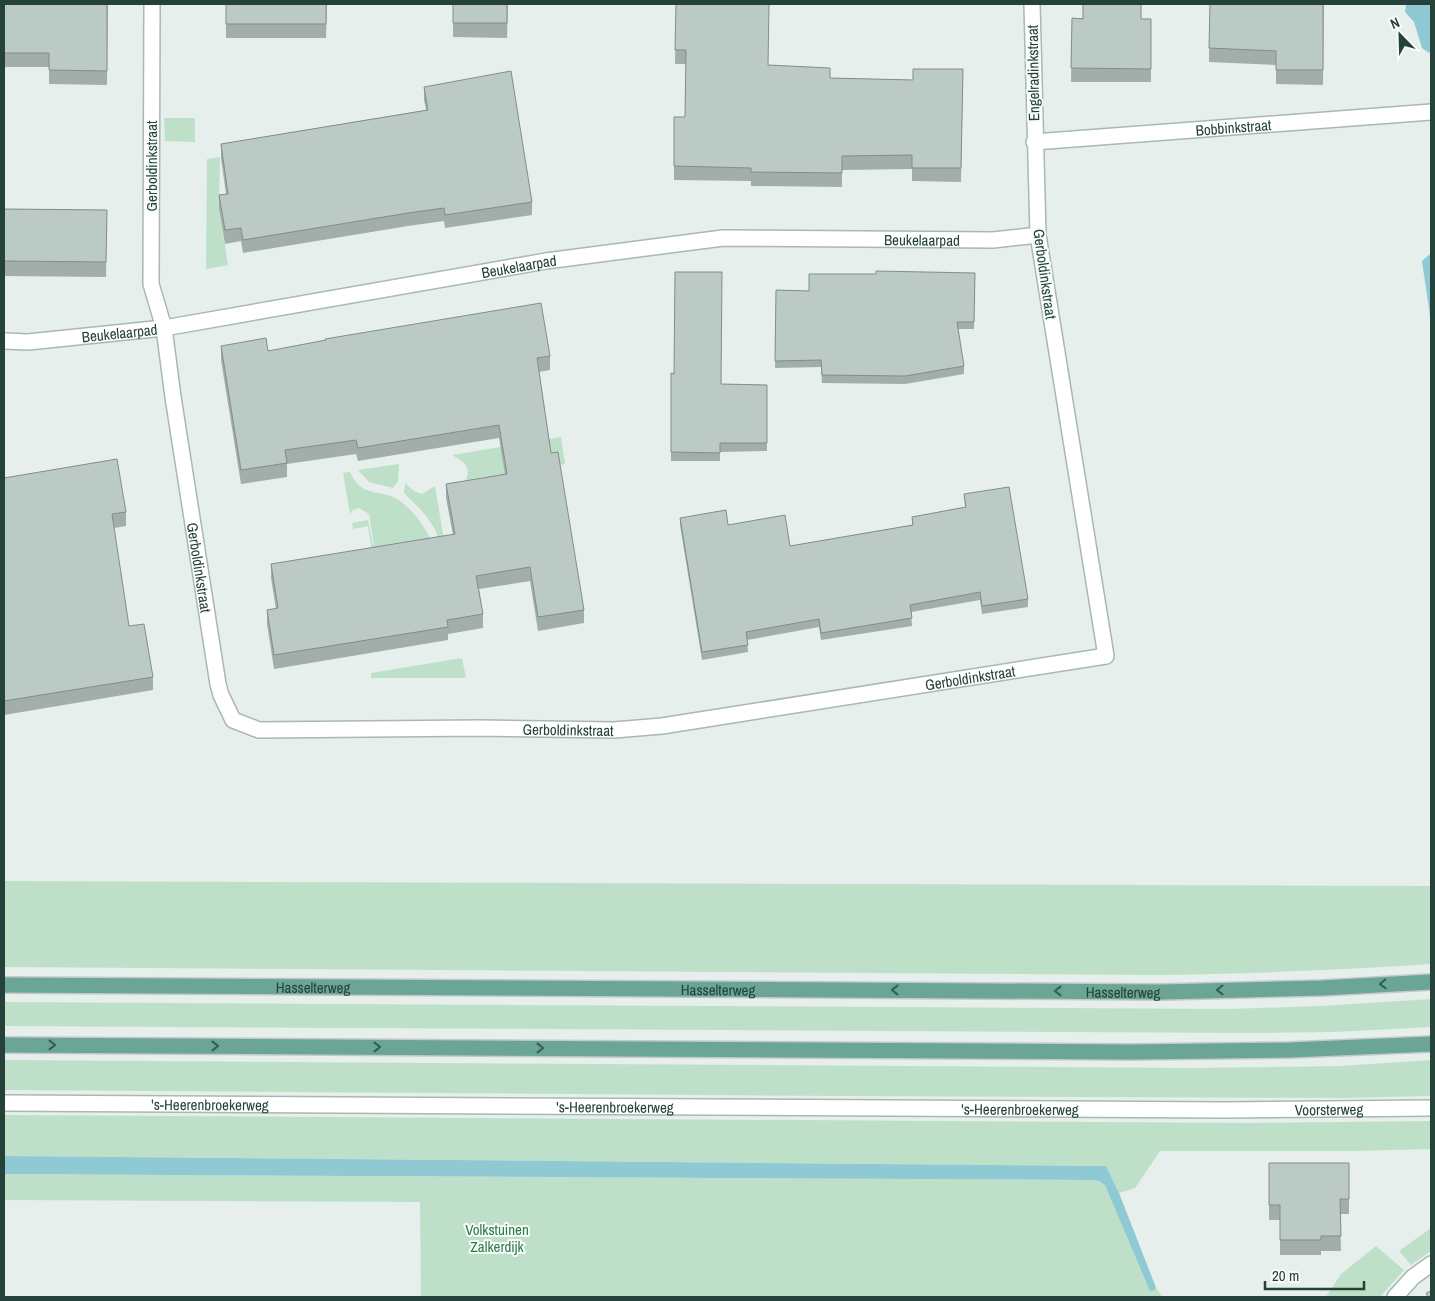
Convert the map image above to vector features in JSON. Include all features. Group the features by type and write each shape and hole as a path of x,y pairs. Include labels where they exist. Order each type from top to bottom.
{"main road":[{"name":"Hasselterweg","path":"4,985 1162,992 1322,988 1431,982"},
{"path":"4,1044 1132,1052 1431,1044"}],"street":[{"name":"Gerboldinkstraat","path":"152,4 151,284 164,328 218,684 233,720 259,730 480,728 614,730 662,726 1106,656 1038,235 1034,142"},
{"name":"Engelradinkstraat","path":"1032,4 1034,142"},
{"name":"Bobbinkstraat","path":"1034,142 1431,112"},
{"name":"Beukelaarpad","path":"4,341 28,342 164,328 546,261 723,238 993,240 1038,235"},
{"name":"'s-Heerenbroekerweg","path":"4,1103 1226,1110"},
{"name":"Voorsterweg","path":"1226,1110 1431,1108"},
{"path":"1394,1297 1413,1277 1431,1264"}],"green space":[{"path":"164,118 195,118 195,142 165,141"},
{"path":"220,157 219,209 228,265 206,269 207,159"},
{"path":"561,437 565,464 466,480 467,468 452,455"},
{"path":"399,464 398,481 393,488 369,482 358,470"},
{"path":"350,472 354,480 364,489 388,495 407,506 426,530 432,542 372,552 368,526 353,529 352,523 368,520 374,545 369,514 359,508 353,510 350,514 343,473"},
{"path":"405,483 414,491 422,494 435,486 444,540 439,541 430,521 404,493"},
{"path":"462,658 466,678 371,678 371,673"},
{"path":"4,881 1431,886 1431,964 1223,974 1154,975 4,967"},
{"path":"1431,999 1431,1027 1335,1032 4,1026 4,1002 1230,1009"},
{"path":"4,1060 1192,1068 1340,1066 1431,1060 1431,1096 1343,1098 848,1096 4,1090"},
{"path":"4,1115 1251,1123 1431,1121 1431,1149 1160,1151 1135,1188 1119,1193 1106,1166 4,1156"},
{"name":"Volkstuinen Zalkerdijk","path":"4,1174 1099,1180 1105,1184 1150,1290 1155,1290 1155,1285 1162,1297 421,1297 420,1202 4,1200"},
{"path":"1431,1228 1431,1251 1411,1265 1399,1251"},
{"path":"1376,1246 1404,1270 1380,1297 1326,1297 1341,1274"}],"water":[{"path":"1406,4 1431,4 1431,50 1429,53 1422,48 1414,22 1405,12"},
{"path":"1431,253 1431,323 1422,261"},
{"path":"4,1156 1106,1166 1119,1193 1155,1285 1155,1290 1150,1291 1105,1185 1093,1180 4,1174"}],"building":[{"path":"4,4 107,4 107,71 49,70 49,53 4,53"},
{"path":"226,4 326,4 326,24 226,24"},
{"path":"453,4 507,4 507,23 453,23"},
{"path":"676,4 769,4 768,65 830,68 830,78 913,80 913,69 963,69 961,168 912,168 912,155 842,156 842,173 751,172 751,168 674,166 674,117 685,117 686,50 675,50"},
{"path":"1083,4 1141,4 1141,19 1151,19 1151,69 1071,68 1072,18 1083,19"},
{"path":"1210,4 1323,4 1323,70 1276,70 1276,51 1209,48"},
{"path":"511,71 532,202 445,215 444,208 243,240 241,228 225,230 219,195 228,194 221,144 428,110 424,87"},
{"path":"4,209 107,210 106,262 4,261"},
{"path":"876,271 975,273 974,322 957,322 964,366 905,376 822,375 821,360 775,361 776,290 809,291 809,274 876,274"},
{"path":"675,272 722,272 721,384 767,385 767,443 720,443 720,453 671,452 671,373 674,374"},
{"path":"541,303 550,356 537,358 551,453 558,452 584,610 538,617 530,567 476,576 483,614 447,620 448,627 274,655 267,610 278,608 271,564 455,534 446,484 507,474 499,425 358,448 356,440 285,450 287,463 241,470 221,346 266,338 268,351 325,339"},
{"path":"117,459 126,512 112,514 129,626 144,624 153,677 4,701 4,478"},
{"path":"1009,487 1028,599 982,606 980,592 910,605 912,618 821,633 819,619 746,632 748,645 702,652 680,518 726,510 728,525 785,515 790,546 913,525 912,517 966,507 964,494"},
{"path":"1269,1163 1349,1163 1349,1199 1340,1199 1341,1236 1321,1236 1321,1240 1280,1240 1280,1205 1269,1205"},
{"path":"1431,1291 1431,1297 1428,1297 1426,1293"}]}
